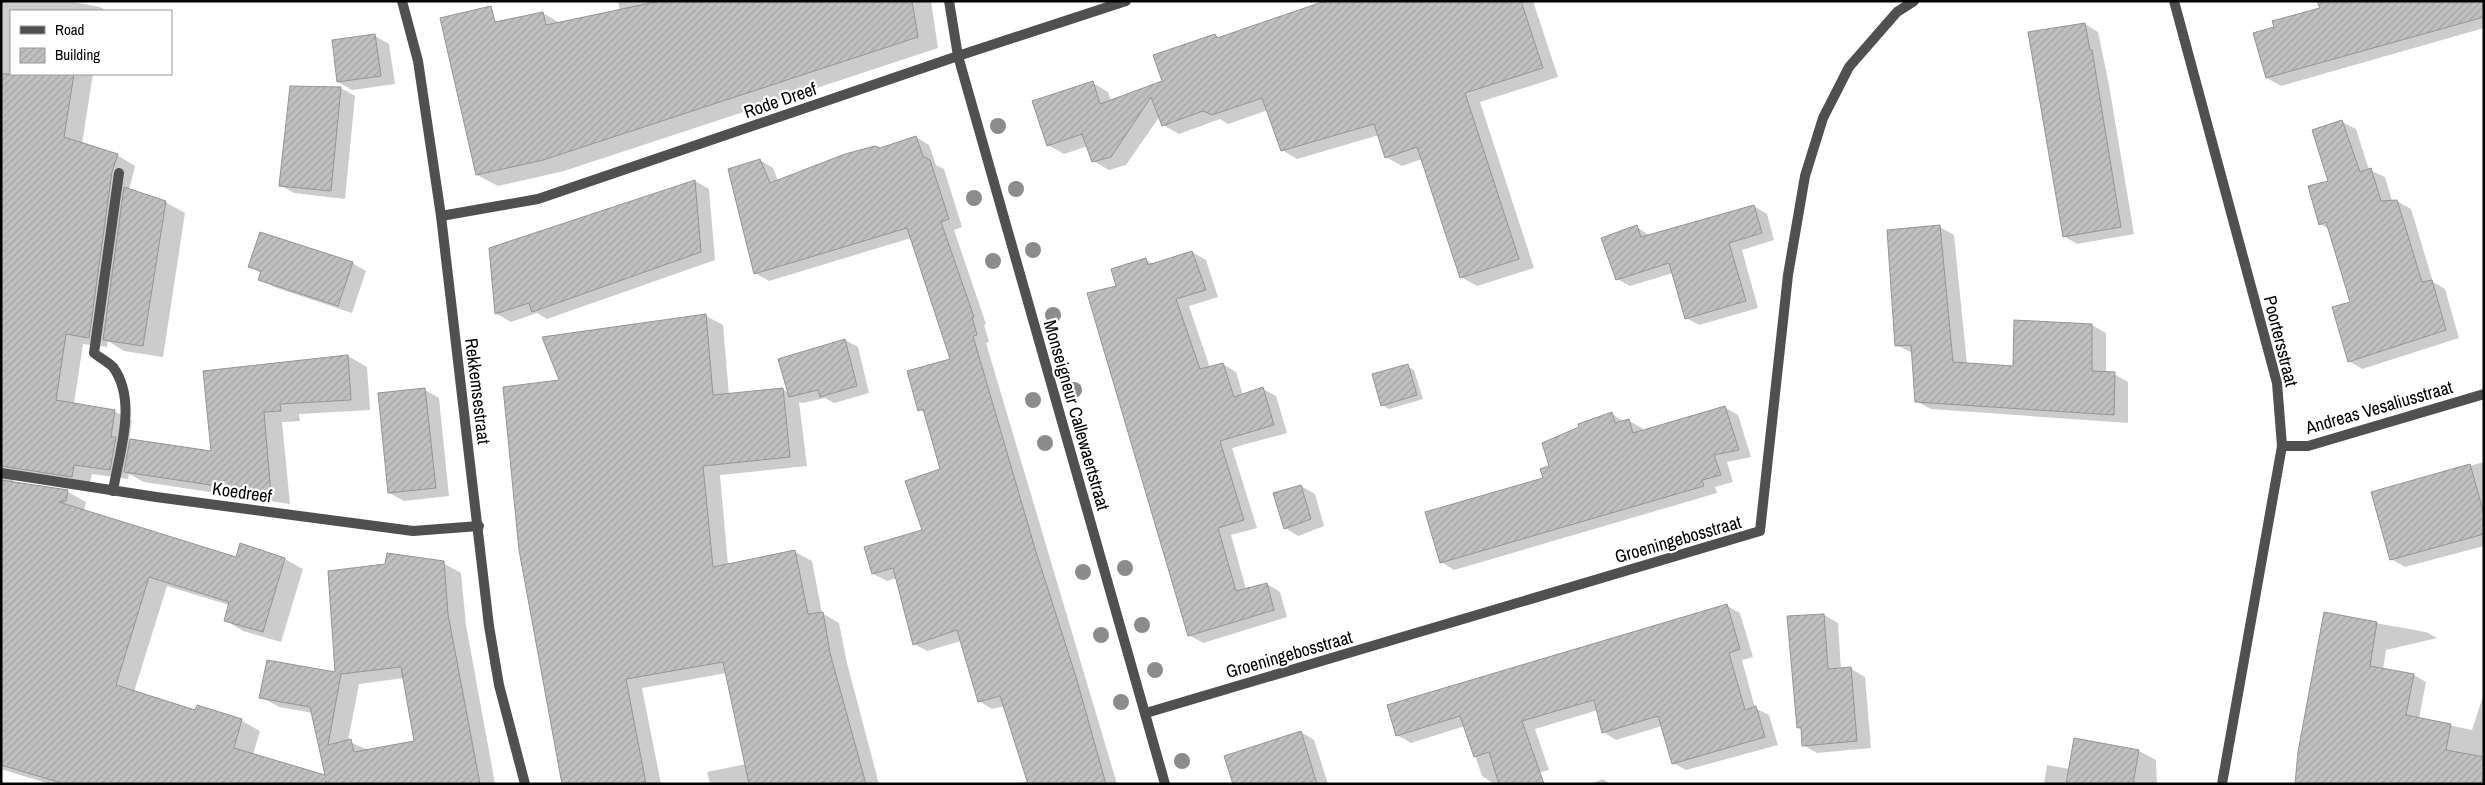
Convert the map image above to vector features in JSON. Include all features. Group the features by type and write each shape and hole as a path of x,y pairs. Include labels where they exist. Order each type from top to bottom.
{"street":[{"name":"Rekkemsestraat","path":"402,1 418,61 441,216 479,526 489,626 499,685 525,784"},
{"name":"Monseigneur Callewaertstraat","path":"950,1 958,56 1165,784"},
{"name":"Rode Dreef","path":"441,216 538,199 1126,1"},
{"name":"Groeningebosstraat","path":"1146,713 1760,531 1788,275 1805,176 1823,118 1849,68 1896,12 1914,1"},
{"name":"Poortersstraat","path":"2174,1 2277,383 2282,446 2222,784"},
{"path":"113,490 125,420 125,393 112,367 94,354 119,173"},
{"name":"Andreas Vesaliusstraat","path":"2282,446 2308,446 2484,394"},
{"name":"Koedreef","path":"1,473 413,531 479,526"}],"building":[{"path":"660,1 912,1 918,37 543,160 476,175 440,18 491,6 495,22 543,12 546,25"},
{"path":"1325,1 1521,1 1543,68 1465,93 1519,259 1460,278 1417,147 1385,158 1374,124 1281,151 1262,98 1212,115 1203,111 1162,126 1151,97 1111,157 1092,162 1082,134 1047,146 1032,101 1093,81 1100,104 1162,81 1153,55 1215,34 1217,38"},
{"path":"2317,1 2484,1 2484,17 2266,78 2253,33 2274,27 2272,21 2320,8"},
{"path":"2085,23 2090,50 2092,50 2121,227 2063,237 2028,32"},
{"path":"375,34 381,76 337,82 332,40"},
{"path":"1,74 74,75 64,137 118,154 112,172 89,338 66,334 56,400 115,410 111,437 116,437 110,470 74,465 72,477 1,466"},
{"path":"290,86 341,87 331,191 279,186"},
{"path":"2342,120 2360,172 2371,168 2381,201 2397,200 2422,282 2432,280 2446,330 2348,362 2332,307 2350,302 2326,222 2319,225 2308,186 2328,181 2312,130"},
{"path":"916,136 923,156 930,160 949,219 941,222 974,317 972,317 977,335 973,336 1036,552 1076,677 1106,784 1028,784 1000,696 978,702 957,630 913,645 893,568 872,574 864,547 922,530 905,481 940,469 923,409 918,411 907,371 950,359 907,228 754,274 728,169 760,159 770,183 845,154 875,146 880,148"},
{"path":"695,180 701,252 532,312 529,303 495,314 489,248"},
{"path":"124,187 166,201 143,346 103,340"},
{"path":"1754,205 1762,233 1729,243 1746,301 1685,319 1669,263 1616,280 1601,238 1637,225 1641,237"},
{"path":"1940,225 1953,362 2013,366 2014,320 2092,324 2092,371 2115,372 2114,415 1915,402 1911,345 1895,346 1887,230"},
{"path":"260,232 353,262 338,306 258,280 261,271 248,267"},
{"path":"1192,251 1206,290 1176,299 1200,369 1223,363 1234,397 1263,387 1274,425 1220,441 1244,520 1218,528 1236,591 1267,583 1274,610 1188,636 1087,293 1116,286 1111,269 1146,258 1148,265"},
{"path":"706,314 713,395 783,388 790,457 703,466 713,567 795,550 808,614 823,612 830,653 866,784 749,784 723,662 626,679 646,784 562,784 519,550 503,387 559,380 542,337"},
{"path":"845,339 857,386 820,397 818,390 789,397 778,359"},
{"path":"348,355 351,400 280,404 281,411 264,412 271,494 124,472 130,439 211,451 203,371"},
{"path":"1408,364 1417,395 1381,406 1372,374"},
{"path":"425,388 436,488 388,493 378,393"},
{"path":"1725,406 1739,450 1714,455 1721,475 1702,480 1704,486 1440,563 1425,512 1543,478 1540,469 1549,466 1542,443 1579,427 1578,424 1612,412 1615,423 1629,419 1633,433"},
{"path":"2470,464 2484,514 2484,534 2390,560 2371,492"},
{"path":"1,480 68,490 66,501 59,502 236,557 240,543 285,558 263,632 224,621 229,602 149,577 116,685 195,710 197,705 242,719 234,748 325,775 310,707 259,698 267,660 335,672 328,571 385,564 387,553 444,561 448,614 480,784 327,784 326,781 326,784 65,784 1,765","holes":["401,667 414,741 354,752 351,739 328,745 341,674"]},
{"path":"1301,485 1311,519 1284,529 1273,493"},
{"path":"1727,604 1740,649 1729,653 1745,710 1756,706 1765,737 1672,764 1658,716 1602,733 1594,700 1522,721 1544,784 1499,784 1489,752 1474,757 1460,716 1396,736 1387,705"},
{"path":"2324,612 2377,622 2370,666 2414,674 2406,715 2451,724 2446,750 2484,757 2484,784 2295,784 2298,752"},
{"path":"1824,614 1828,669 1851,667 1857,741 1802,746 1801,727 1797,728 1787,616"},
{"path":"1301,731 1317,784 1233,784 1224,756"},
{"path":"2074,738 2139,750 2133,784 2066,784"}]}
